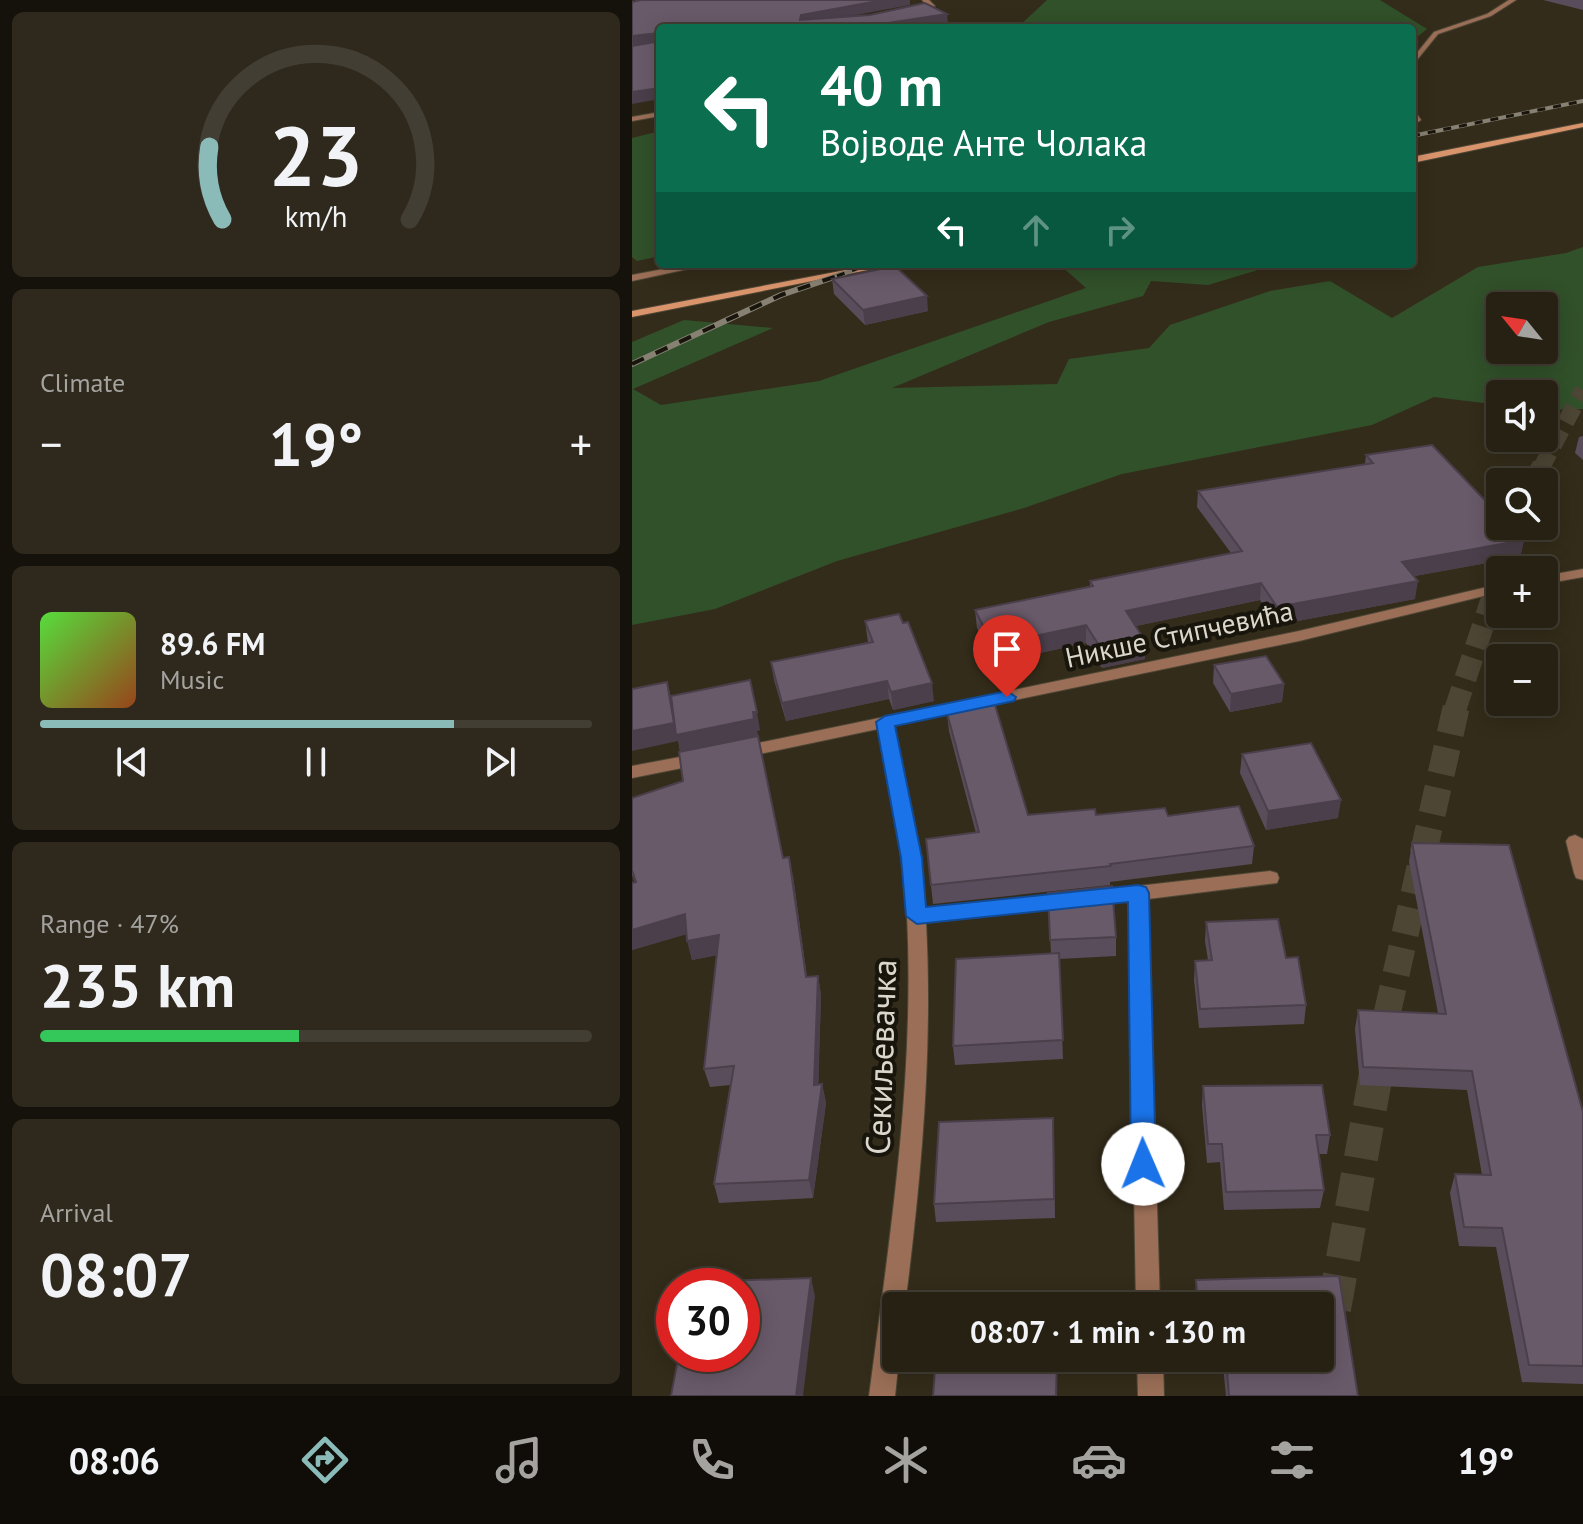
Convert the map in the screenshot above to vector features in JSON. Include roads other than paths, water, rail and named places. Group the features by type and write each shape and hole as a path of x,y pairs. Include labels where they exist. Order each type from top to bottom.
{"main road":[{"path":"1416,159 1583,125"},
{"path":"632,314 872,268"}],"street":[{"path":"1416,59 1436,33 1489,15 1513,0"},
{"path":"911,12 927,4"},
{"path":"632,119 656,115"},
{"path":"632,278 685,268"},
{"path":"1558,577 1583,573"},
{"name":"Никше Стипчевића","path":"632,772 1299,636 1486,591"},
{"name":"Секиљевачка","path":"882,1396 912,1142 919,1036 917,916 911,858 885,722"},
{"path":"1575,841 1583,873"},
{"path":"917,916 1270,878"},
{"path":"1138,893 1148,1292"},
{"path":"1150,1372 1151,1396"}],"tunnel":[{"path":"1541,468 1583,390"},
{"path":"1455,710 1511,540"},
{"path":"1387,1014 1456,708"},
{"path":"1334,1309 1387,1012"}],"railway":[{"path":"1416,135 1583,101"},
{"path":"837,276 859,268"},
{"path":"632,364 781,295 843,274"}]}
